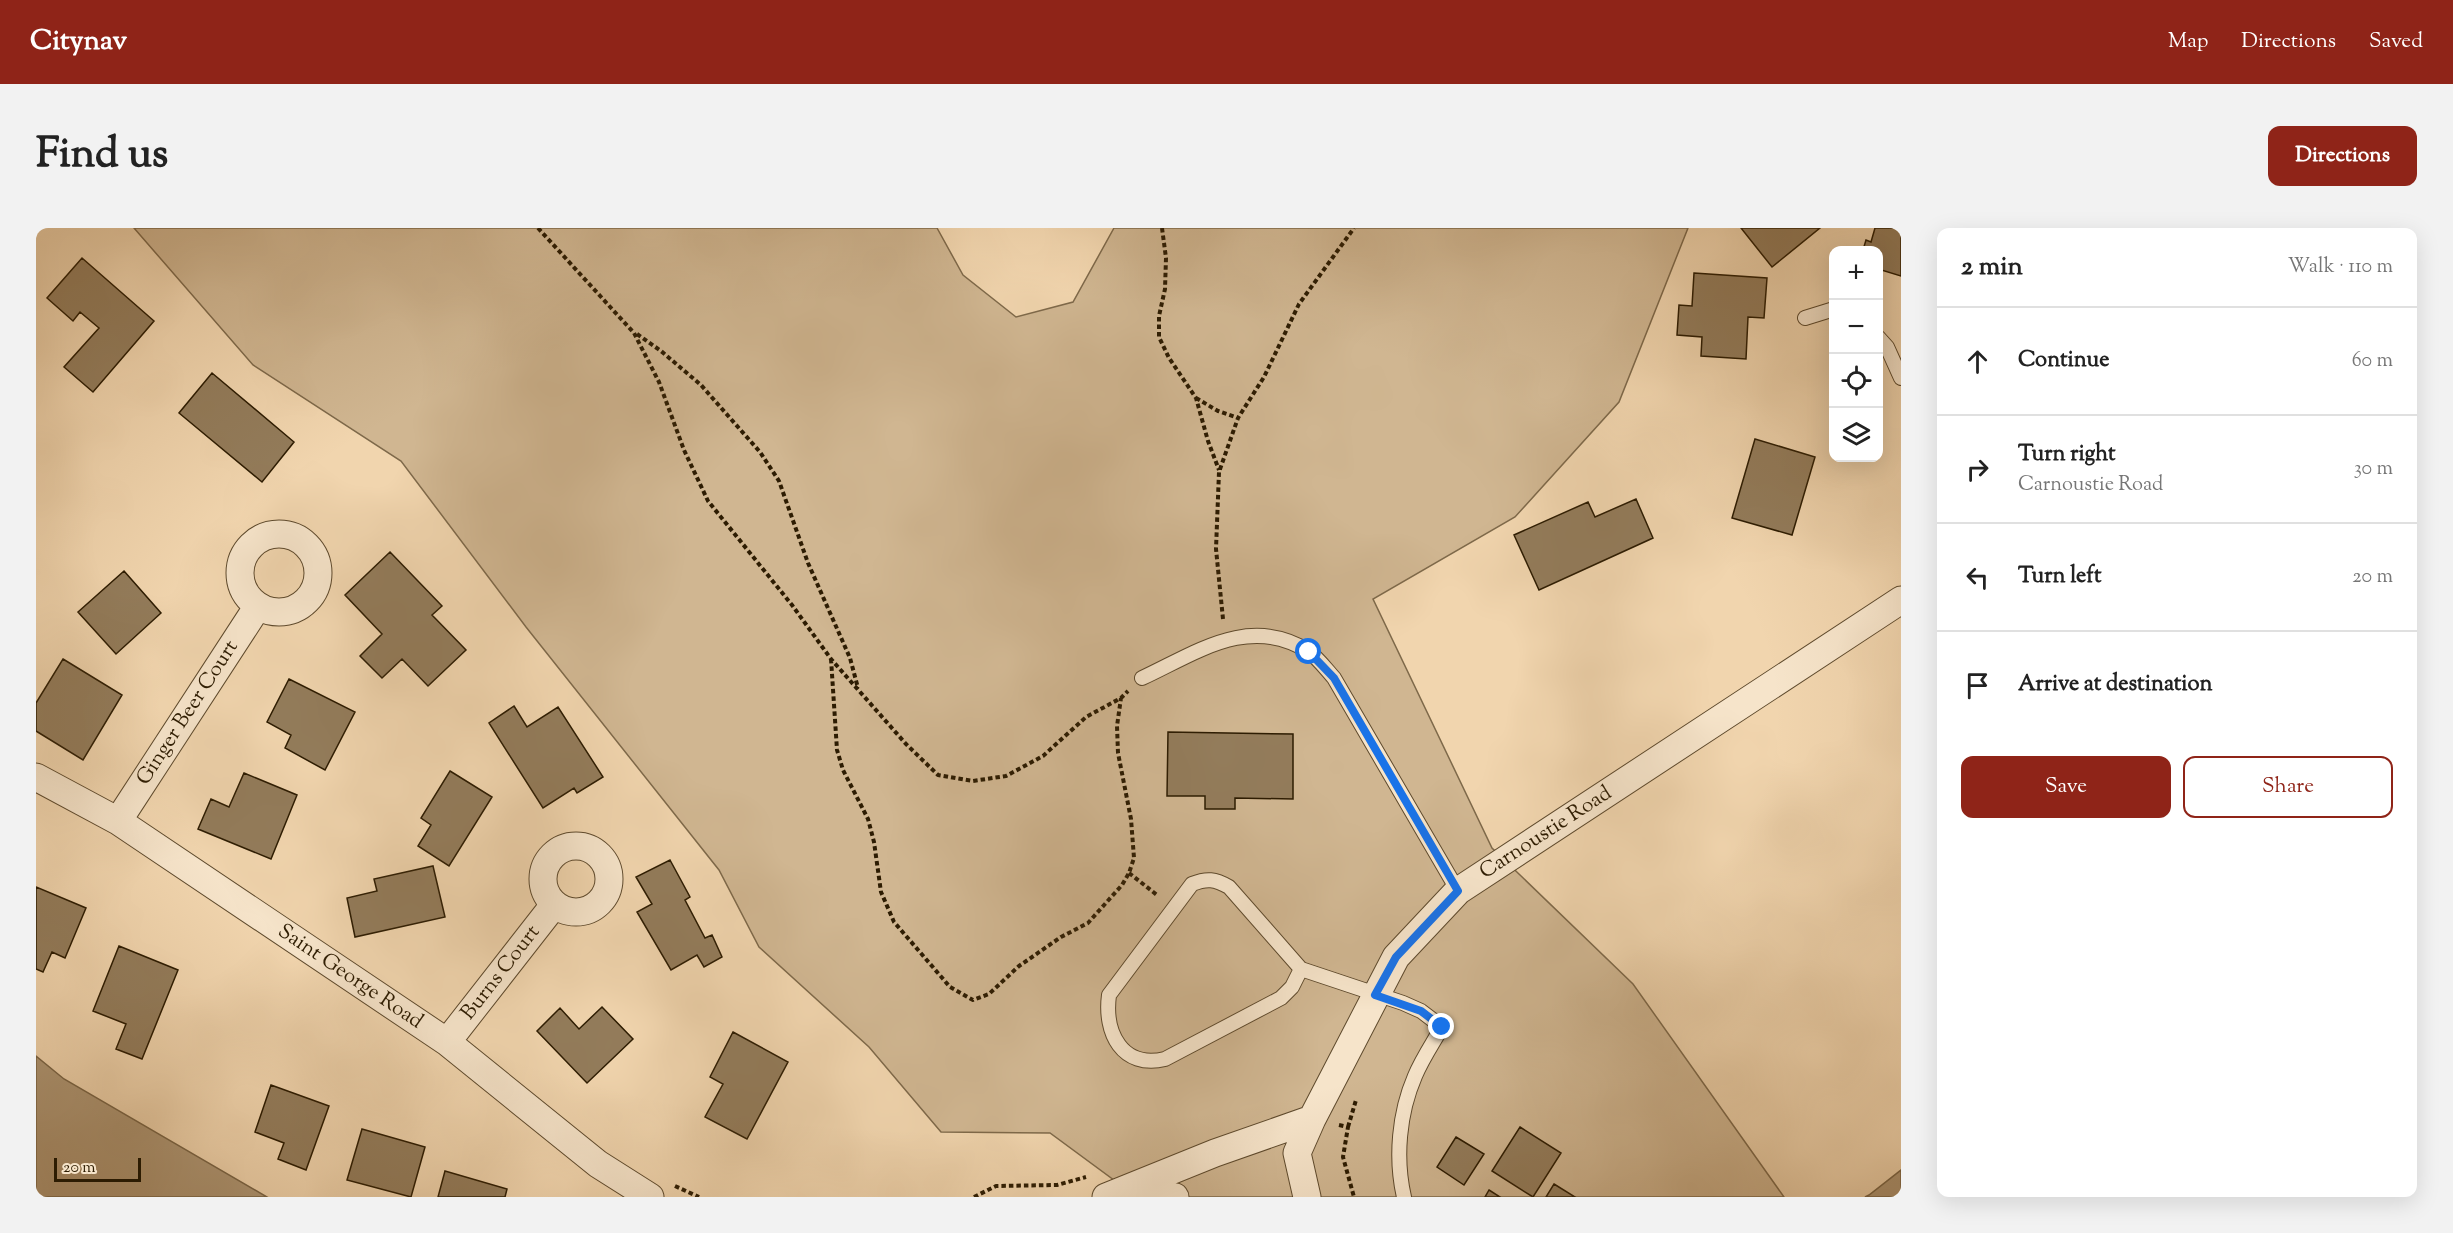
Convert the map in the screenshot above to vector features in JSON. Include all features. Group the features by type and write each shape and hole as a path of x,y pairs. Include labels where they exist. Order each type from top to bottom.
{"street":[{"name":"Carnoustie Road","path":"1307,1197 1297,1153 1312,1119 1396,957 1458,891 1901,600"},
{"name":"Ginger Beer Court","path":"118,821 258,606"},
{"name":"Saint George Road","path":"36,777 118,821 447,1042 598,1164 650,1197"},
{"name":"Burns Court","path":"447,1042 554,905"},
{"path":"1115,1194 1215,1152 1312,1119"},
{"path":"1115,1194 1175,1197"}],"lane":[{"path":"1805,318 1829,310"},
{"path":"1883,343 1901,378"},
{"path":"1142,678 1225,639 1255,634 1281,638 1309,652 1334,678 1458,891"},
{"path":"1301,969 1292,987 1281,998 1165,1059 1149,1063 1135,1058 1121,1049 1113,1037 1107,1011 1109,995 1192,884 1204,879 1216,880 1229,886 1301,969 1421,1011 1442,1027 1414,1077 1403,1115 1400,1179 1404,1197"}],"path":[{"path":"538,228 634,333 661,351 701,385 760,452 779,481 808,562 850,657 858,688"},
{"path":"1162,228 1166,258 1165,289 1159,316 1159,337 1169,358 1196,398 1219,472"},
{"path":"1225,639 1216,549 1219,472 1238,418 1264,377 1299,304 1354,228"},
{"path":"634,333 659,382 684,450 708,501 792,605 831,659 906,744 938,775 973,781 1006,776 1042,756 1086,717 1121,698 1142,678"},
{"path":"1196,398 1218,411 1238,418"},
{"path":"831,659 837,750 843,770 868,819 874,842 881,892 894,922 950,987 973,1000 989,994 1019,966 1088,923 1122,885 1129,873 1134,858 1131,819 1118,753 1117,726 1121,698"},
{"path":"1129,873 1174,908"},
{"path":"1348,1127 1356,1097"}],"shaded area":[{"path":"134,228 937,228 963,275 1016,317 1073,302 1114,228 1688,228 1619,402 1515,517 1373,599 1492,848 1633,984 1784,1197 1137,1197 1050,1133 941,1132 869,1047 759,947 719,870 526,627 401,461 253,365"},
{"path":"36,1056 64,1079 267,1197 36,1197"},
{"path":"1901,1170 1901,1197 1865,1197 1869,1195"}],"building":[{"path":"1741,228 1820,228 1772,267"},
{"path":"1875,228 1901,228 1901,276 1883,271 1883,246 1864,246 1866,240 1871,242"},
{"path":"82,258 154,321 93,392 64,367 99,328 80,312 73,321 47,298"},
{"path":"1694,273 1767,278 1764,318 1748,317 1746,359 1701,356 1702,337 1677,335 1679,305 1692,306"},
{"path":"212,373 294,442 262,482 179,413"},
{"path":"1755,439 1815,457 1792,535 1732,518"},
{"path":"1636,499 1653,538 1539,590 1514,535 1588,502 1595,517"},
{"path":"390,552 442,606 432,615 466,650 428,686 402,659 382,678 360,656 382,634 345,595"},
{"path":"124,571 161,613 116,654 78,612"},
{"path":"63,659 122,695 83,760 36,731 36,703"},
{"path":"289,679 355,712 325,770 285,748 291,735 267,722"},
{"path":"514,706 527,727 558,707 603,777 577,793 574,788 543,808 489,723"},
{"path":"1168,732 1293,734 1293,799 1235,798 1235,809 1205,809 1205,796 1167,796"},
{"path":"450,771 492,797 449,866 418,846 431,825 421,818"},
{"path":"244,773 297,795 271,859 198,829 211,799 229,807"},
{"path":"670,860 690,897 685,900 705,938 712,935 722,957 704,967 697,955 671,970 637,912 652,904 636,877"},
{"path":"433,866 445,917 355,937 347,898 377,891 374,879"},
{"path":"36,887 86,908 65,958 52,952 43,972 36,969"},
{"path":"119,946 178,970 142,1059 116,1049 126,1024 93,1011"},
{"path":"602,1007 633,1039 587,1083 537,1031 560,1008 579,1029"},
{"path":"733,1032 788,1062 747,1139 705,1117 723,1084 710,1077"},
{"path":"271,1085 329,1106 306,1170 278,1159 284,1143 255,1132"},
{"path":"1520,1127 1561,1153 1533,1197 1492,1171"},
{"path":"362,1129 425,1147 411,1197 347,1180"},
{"path":"1456,1137 1484,1154 1464,1185 1437,1167"},
{"path":"445,1171 507,1189 505,1197 438,1197"},
{"path":"1554,1184 1575,1197 1546,1197"},
{"path":"1489,1190 1500,1197 1485,1197"}],"route":[{"path":"1309,652 1334,678 1458,891 1396,957 1375,995 1421,1011 1442,1027"}]}
